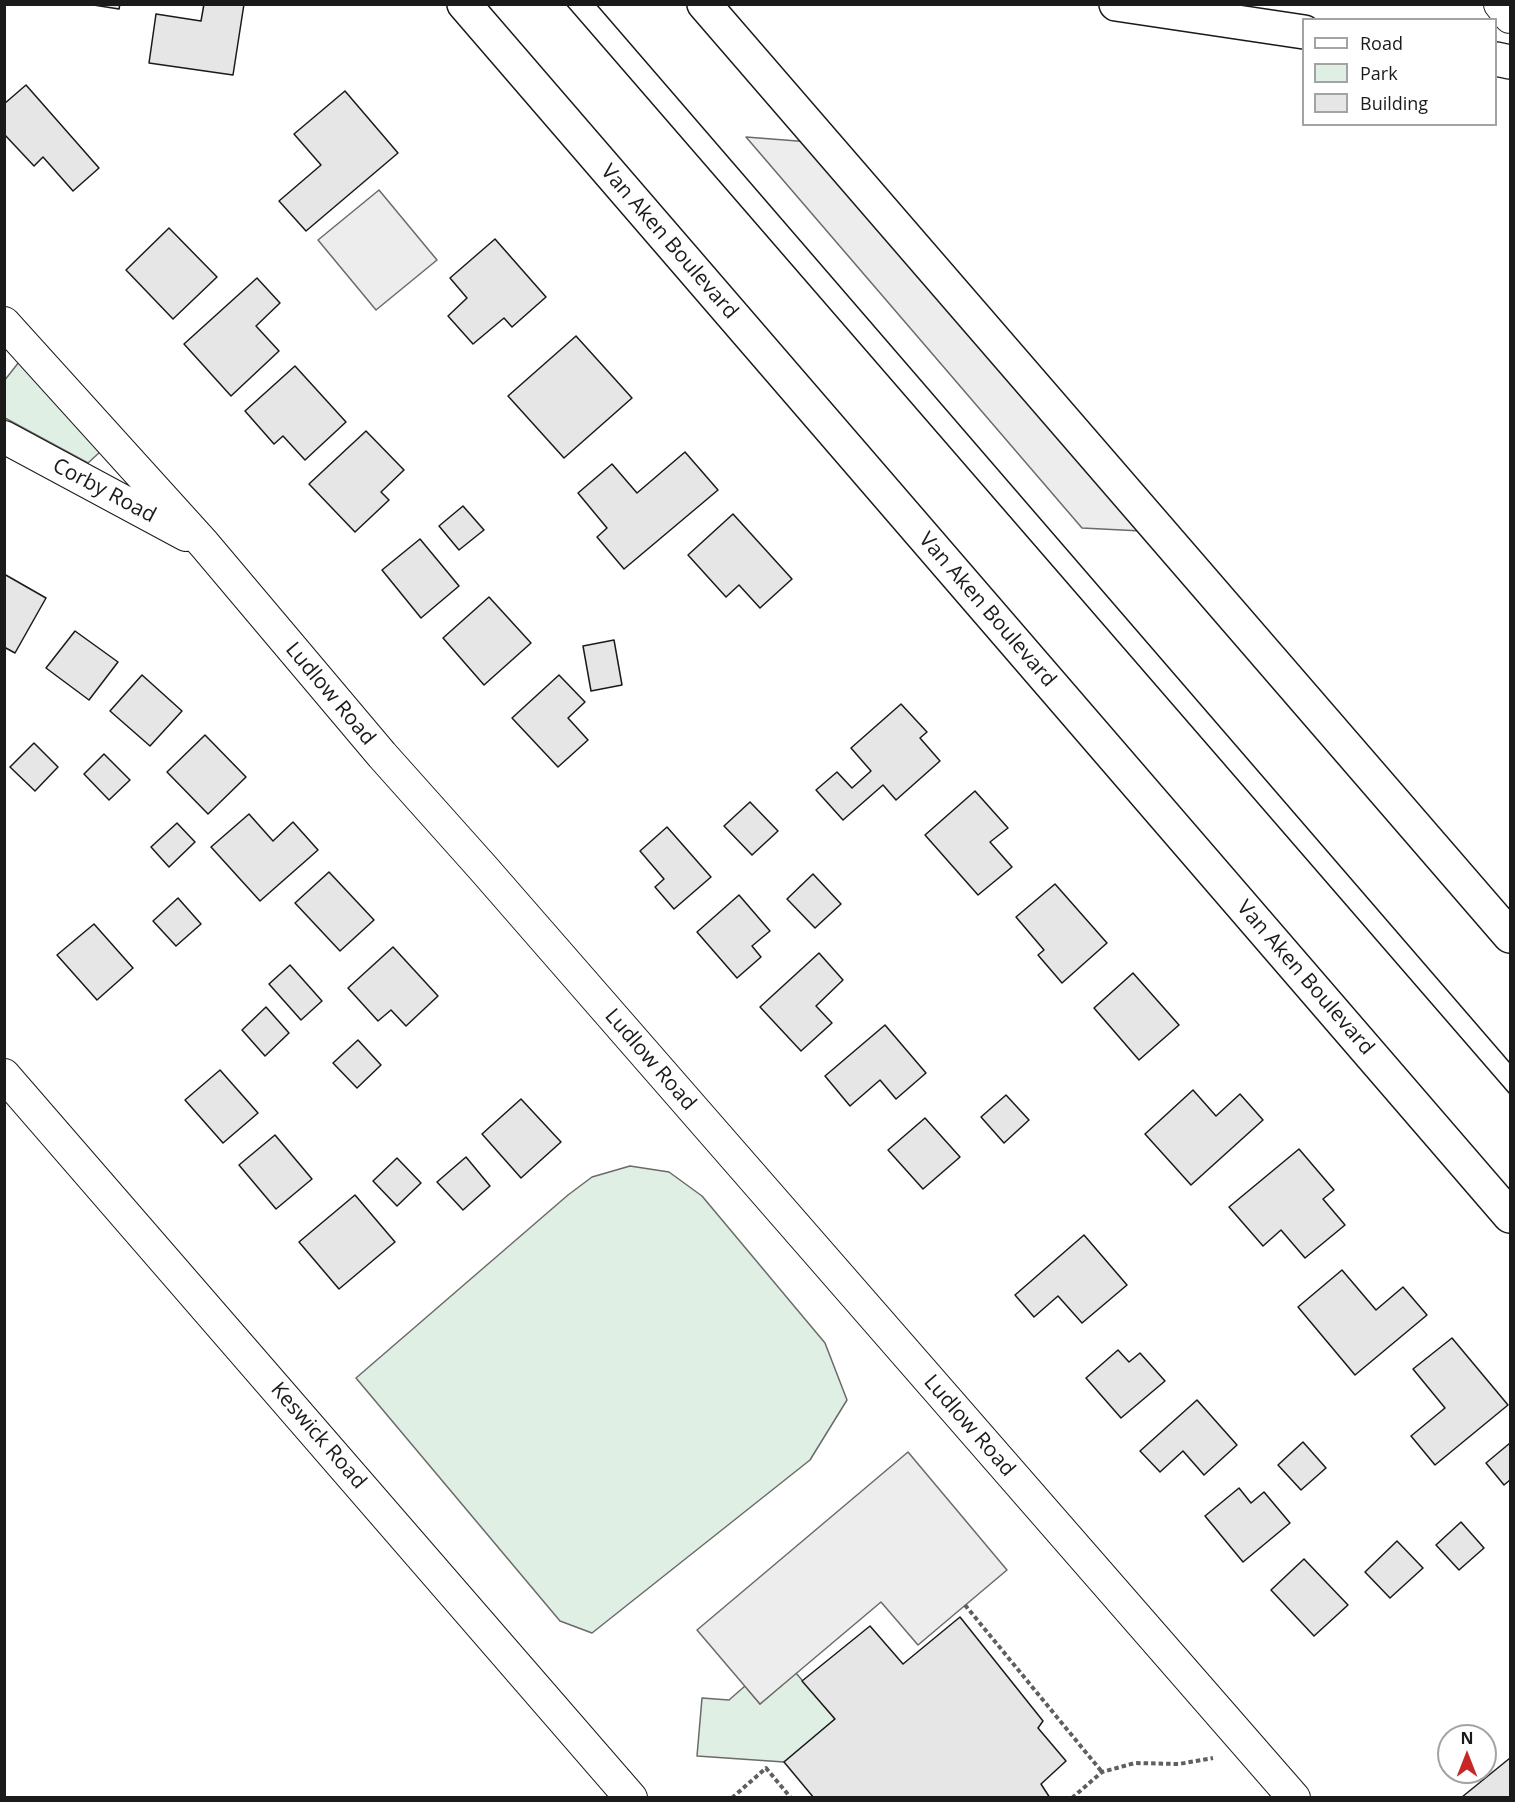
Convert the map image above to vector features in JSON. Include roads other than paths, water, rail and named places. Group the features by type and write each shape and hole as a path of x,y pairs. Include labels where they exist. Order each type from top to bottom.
{"main road":[{"name":"Van Aken Boulevard","path":"464,4 1510,1216"},
{"path":"704,4 1510,936"},
{"path":"1116,4 1302,32"}],"street":[{"path":"1500,4 1510,17"},
{"name":"Ludlow Road","path":"7,334 204,544 382,755 1294,1797"},
{"name":"Corby Road","path":"4,437 204,544"},
{"name":"Keswick Road","path":"4,1076 631,1797"}],"tram line":[{"path":"566,4 1510,1094"},
{"path":"596,4 1510,1063"}]}
